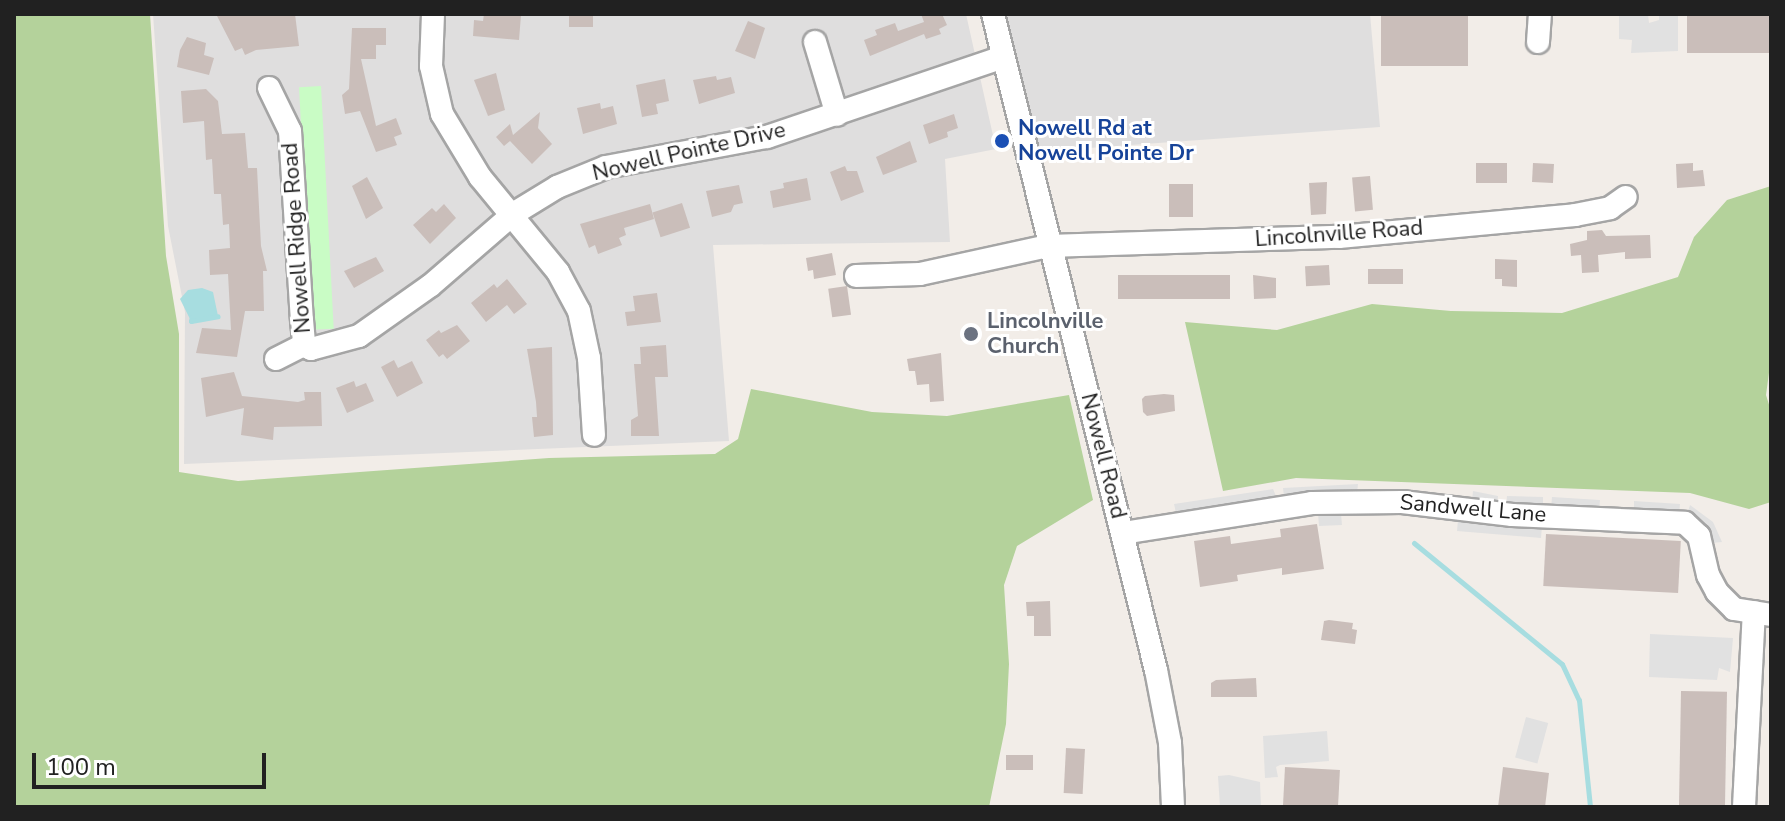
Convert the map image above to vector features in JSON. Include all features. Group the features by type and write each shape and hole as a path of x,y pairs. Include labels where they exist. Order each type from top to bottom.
{"street":[{"path":"433,14 431,66 442,114 480,177 558,272 579,311 589,358 594,435"},
{"name":"Nowell Road","path":"993,14 1001,58 1123,533 1165,712 1173,768 1173,807"},
{"path":"1538,42 1540,14"},
{"path":"815,42 837,115"},
{"name":"Nowell Pointe Drive","path":"314,346 359,336 393,314 513,214 557,187 606,167 767,137 1001,58"},
{"name":"Nowell Ridge Road","path":"269,88 290,131 314,346 276,359"},
{"name":"Lincolnville Road","path":"856,276 920,274 1048,246 1339,237 1575,215 1610,208 1626,197"},
{"name":"Sandwell Lane","path":"1123,533 1312,503 1402,502 1512,515 1685,523 1699,536 1708,575 1717,592 1734,609 1762,613"},
{"path":"1744,807 1762,613"}],"shaded area":[{"path":"153,14 966,14 996,149 945,159 950,242 713,245 729,441 184,464 185,312 168,226"},
{"path":"1004,14 1370,14 1380,127 1034,152"},
{"path":"1619,14 1648,14 1649,23 1659,20 1659,14 1678,14 1678,51 1631,53 1632,40 1619,39"},
{"path":"1358,484 1355,512 1341,514 1342,525 1319,526 1318,513 1180,531 1174,504 1273,489 1278,501 1284,497 1283,488"},
{"path":"1473,491 1498,496 1497,506 1506,507 1507,496 1543,497 1543,508 1551,509 1552,497 1600,500 1599,513 1634,514 1634,501 1680,504 1679,515 1687,515 1690,505 1713,522 1722,542 1691,545 1676,533 1542,526 1541,538 1457,531 1458,520 1472,501"},
{"path":"1650,634 1733,638 1730,672 1719,668 1717,680 1649,677"},
{"path":"1526,717 1548,723 1537,764 1515,758"},
{"path":"1327,731 1329,761 1280,765 1276,767 1278,777 1265,778 1263,736"},
{"path":"1229,775 1260,782 1261,807 1220,807 1218,776"}],"green space":[{"path":"14,14 150,14 166,256 179,334 179,472 238,481 549,458 715,454 738,439 751,389 872,412 947,416 1069,395 1093,500 1017,546 1004,585 1009,664 1006,724 989,807 14,807"},
{"path":"321,86 334,329 312,330 299,87"},
{"path":"1771,186 1771,358 1766,395 1771,411 1771,502 1749,509 1690,493 1296,478 1223,491 1185,322 1277,330 1372,304 1451,311 1562,313 1678,277 1694,237 1727,200"}],"water":[{"path":"202,288 213,292 218,316 191,321 180,299 188,290"}],"building":[{"path":"216,14 295,14 299,46 256,50 245,55 242,48 235,51"},
{"path":"484,14 521,15 519,40 473,36 474,20 483,21"},
{"path":"569,14 593,14 593,27 569,27"},
{"path":"921,14 942,14 947,25 939,29 941,34 926,39 924,34 870,56 864,40 877,35 875,30 895,23 898,31 924,22"},
{"path":"1381,14 1468,14 1468,66 1381,66"},
{"path":"1687,14 1771,14 1771,53 1687,53"},
{"path":"748,21 765,28 755,59 735,51"},
{"path":"352,28 386,28 386,45 376,45 376,59 361,59 376,126 396,118 402,134 394,137 397,145 376,152 360,111 345,114 342,95 349,89"},
{"path":"187,37 206,43 204,55 214,58 209,75 177,67 180,50"},
{"path":"496,73 505,110 488,116 474,80"},
{"path":"716,76 717,80 731,77 735,93 699,104 693,80"},
{"path":"665,79 669,101 656,104 658,114 642,117 636,85"},
{"path":"206,89 218,101 222,134 245,133 248,168 257,168 261,246 267,271 263,271 264,311 245,311 237,357 196,353 202,328 231,330 228,274 210,275 209,250 230,248 229,224 223,225 221,194 214,194 212,159 206,160 204,121 183,123 181,91"},
{"path":"600,103 601,109 613,106 617,124 583,134 577,108"},
{"path":"540,112 538,128 552,144 532,164 510,141 504,146 496,137 510,124 513,135"},
{"path":"954,114 958,128 947,132 948,137 929,144 923,125"},
{"path":"910,141 917,162 883,175 876,157"},
{"path":"1476,163 1507,163 1507,183 1476,183"},
{"path":"1533,163 1554,164 1553,183 1532,182"},
{"path":"1693,163 1693,171 1703,170 1705,186 1677,188 1676,164"},
{"path":"845,166 847,171 857,171 864,192 841,201 830,172"},
{"path":"1370,176 1373,210 1355,211 1352,178"},
{"path":"367,177 383,208 366,219 352,186"},
{"path":"807,178 811,200 773,208 770,191 784,188 783,183"},
{"path":"1327,182 1326,214 1311,215 1309,183"},
{"path":"1169,184 1193,184 1193,217 1169,217"},
{"path":"739,185 743,203 734,205 731,212 712,217 706,191"},
{"path":"682,203 690,228 661,237 653,213"},
{"path":"444,204 456,218 430,244 413,225 432,208 436,212"},
{"path":"650,204 654,219 624,228 626,235 619,238 622,245 598,254 595,245 589,248 580,224"},
{"path":"1602,230 1606,236 1650,235 1651,258 1625,259 1625,252 1598,255 1599,272 1582,273 1581,255 1571,256 1570,244 1587,240 1587,231"},
{"path":"832,253 836,275 814,279 813,270 808,271 806,258"},
{"path":"376,257 384,271 354,288 344,271"},
{"path":"1495,259 1517,260 1517,287 1502,286 1502,279 1495,279"},
{"path":"1329,265 1330,285 1306,286 1305,266"},
{"path":"1368,269 1403,269 1403,284 1368,284"},
{"path":"1118,275 1230,275 1230,299 1118,299"},
{"path":"1253,275 1276,278 1276,298 1254,299"},
{"path":"507,279 527,304 514,314 507,305 486,322 471,303 494,284 497,288"},
{"path":"847,286 851,315 832,317 828,289"},
{"path":"657,293 661,322 627,326 625,312 635,311 633,296"},
{"path":"457,325 470,341 447,359 443,354 439,357 426,340 439,330 441,333"},
{"path":"666,345 668,377 655,377 659,436 631,436 631,420 638,416 634,364 641,364 640,347"},
{"path":"552,347 553,435 534,437 532,417 537,417 536,402 527,349"},
{"path":"941,353 944,401 930,402 929,384 917,385 915,371 909,371 907,359"},
{"path":"394,360 398,368 412,361 423,383 397,397 381,367"},
{"path":"234,372 242,396 298,402 305,400 304,392 321,392 322,426 274,427 273,440 241,435 244,408 206,417 201,378"},
{"path":"354,381 356,387 366,383 374,401 347,413 336,388"},
{"path":"1174,395 1175,411 1147,416 1143,412 1142,399"},
{"path":"1317,524 1324,569 1282,575 1282,568 1237,575 1238,581 1200,587 1194,541 1230,536 1231,544 1281,537 1280,529"},
{"path":"1546,534 1681,541 1678,593 1543,586"},
{"path":"1050,601 1051,636 1034,636 1034,616 1027,616 1026,602"},
{"path":"1324,621 1353,623 1352,629 1357,630 1355,644 1321,640"},
{"path":"1256,678 1257,697 1211,697 1211,683 1216,680"},
{"path":"1681,691 1727,692 1725,807 1679,807"},
{"path":"1066,748 1085,749 1083,794 1064,793"},
{"path":"1006,755 1033,755 1033,770 1006,770"},
{"path":"1285,767 1340,770 1338,807 1283,807"},
{"path":"1503,767 1549,773 1545,807 1498,807"}],"waterway":[{"path":"192,317 191,321 218,316"},
{"path":"1414,543 1562,664 1579,700 1590,807"}],"place":[{"name":"Nowell Rd at Nowell Pointe Dr","path":"1002,141"},
{"name":"Lincolnville Church","path":"971,334"}]}
